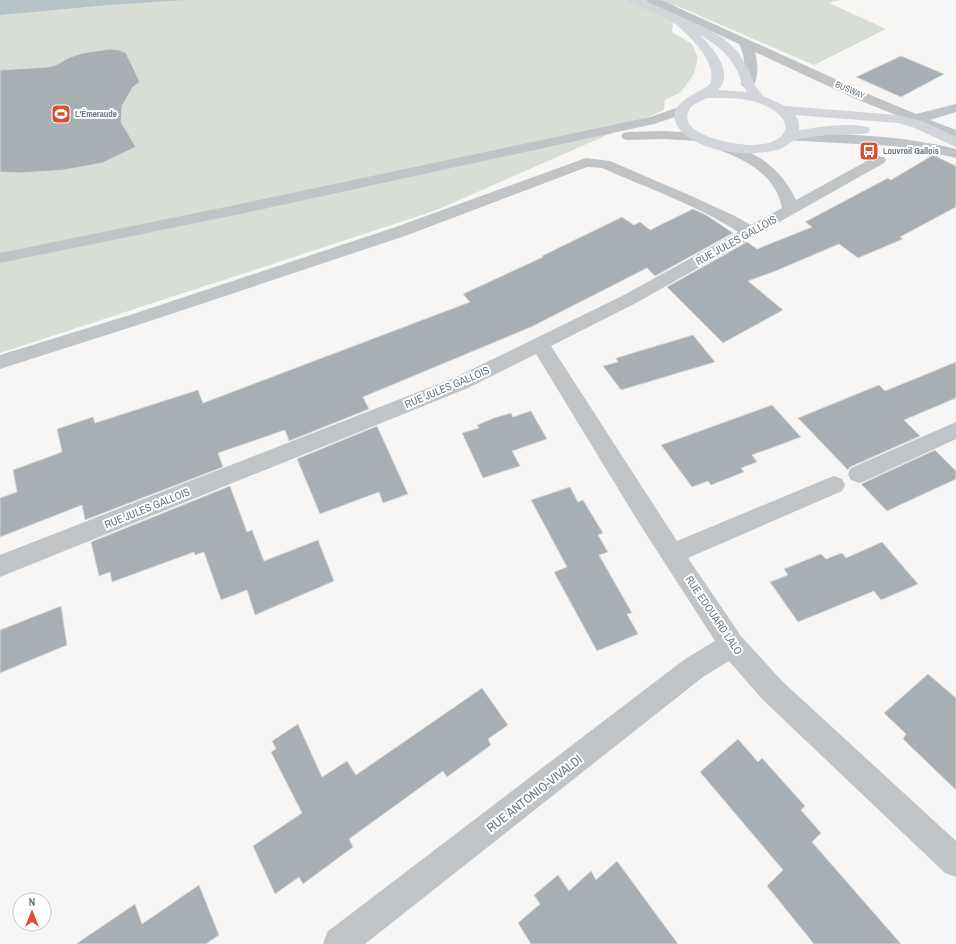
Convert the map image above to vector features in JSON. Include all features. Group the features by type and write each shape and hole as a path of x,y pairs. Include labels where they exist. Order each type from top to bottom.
{"main road":[{"path":"632,0 668,11 698,38 709,52 716,67 718,80 715,86 687,104 682,110 681,116 683,124 689,131 698,137 724,147 754,149 768,147 780,143 789,137 808,132 827,130 890,131 918,136 956,149"},
{"path":"679,22 702,31 719,41 733,54 742,68 748,84 760,99"},
{"path":"704,94 732,94 760,99 782,110 789,116 792,123 793,130 789,137"},
{"path":"782,110 898,119 936,129 956,143"}],"street":[{"name":"BUSWAY","path":"652,0 668,11 744,43 861,96 917,118 936,129 956,135"},
{"path":"744,43 748,49 751,59 751,74 748,84"},
{"path":"898,119 917,118 956,108"},
{"path":"0,258 434,168 654,120 682,110"},
{"path":"890,131 936,129 956,124"},
{"path":"434,168 593,140 632,135 698,137"},
{"path":"789,137 890,141 937,148 956,154"},
{"name":"RUE JULES GALLOIS","path":"0,566 461,383 630,299 790,210 789,201 776,181 767,171 748,156 724,147"},
{"path":"768,147 767,158 776,181"},
{"path":"790,210 878,160"},
{"path":"0,362 137,319 392,234 586,162 605,164 731,220 750,232"},
{"name":"RUE EDOUARD LALO","path":"540,344 647,516 732,645 772,690 956,862"},
{"path":"859,474 956,430"},
{"path":"673,554 834,485"},
{"name":"RUE ANTONIO-VIVALDI","path":"339,944 694,668 732,645"}],"shaded area":[{"path":"0,0 840,0 829,3 886,29 814,65 675,5 672,32 692,44 698,58 694,74 681,92 665,100 664,110 434,211 0,353"},
{"path":"0,0 185,0 108,5 0,15"}],"building":[{"name":"L'Émeraude","path":"110,49 119,50 126,53 140,82 133,87 122,106 121,122 136,147 102,163 64,170 21,173 0,172 0,70 48,67 83,53"},
{"path":"901,56 944,74 901,97 856,77"},
{"path":"933,155 956,166 956,207 900,237 903,239 858,258 839,244 748,281 783,310 723,343 667,287 747,242 757,249 812,227 805,222 888,178 891,180"},
{"path":"693,209 706,215 733,233 655,276 647,268 531,327 363,397 369,409 289,441 285,430 218,453 223,467 85,520 82,505 0,537 0,498 17,492 13,470 62,452 57,429 93,417 95,423 198,390 203,403 470,302 463,294 543,257 542,256 622,217 634,225 640,222 650,230"},
{"path":"693,335 715,362 621,390 603,366 618,362 616,358"},
{"path":"956,362 956,398 904,420 920,436 850,467 848,470 798,418 879,385 885,391"},
{"path":"772,405 801,437 752,455 757,462 741,468 744,472 711,485 708,481 692,487 661,445"},
{"path":"531,411 547,439 512,451 520,466 483,478 462,433 479,428 477,425 494,418 511,413 513,417"},
{"path":"377,426 408,494 383,503 379,492 320,514 297,459"},
{"path":"935,450 956,471 956,479 887,511 861,484"},
{"path":"230,486 247,532 252,530 264,561 318,540 334,581 255,615 247,590 221,600 204,552 195,555 194,552 112,582 110,572 99,576 91,542"},
{"path":"570,487 578,502 583,500 603,533 598,535 608,552 599,555 632,613 627,614 638,634 597,651 554,572 567,567 531,500"},
{"path":"882,542 918,584 881,600 874,591 798,622 770,582 788,575 784,569 821,554 826,559 842,553 846,558"},
{"path":"61,606 67,645 0,673 0,630"},
{"path":"928,674 956,698 956,790 903,739 906,734 884,713"},
{"path":"482,688 508,725 488,739 491,745 447,777 443,771 349,839 353,847 303,884 299,877 275,894 253,846 302,813 271,752 276,749 272,741 298,724 322,777 347,761 356,775"},
{"path":"738,739 758,762 762,758 805,806 801,810 821,833 812,842 901,944 814,944 767,886 783,870 700,772"},
{"path":"617,861 678,944 531,944 518,923 540,904 534,895 558,875 569,891 591,871 596,880"},
{"path":"199,885 219,935 206,944 76,944 135,904 142,924"}],"place":[{"name":"L'Émeraude","path":"61,114"},
{"name":"Louvroil Gallois","path":"869,151"}]}
